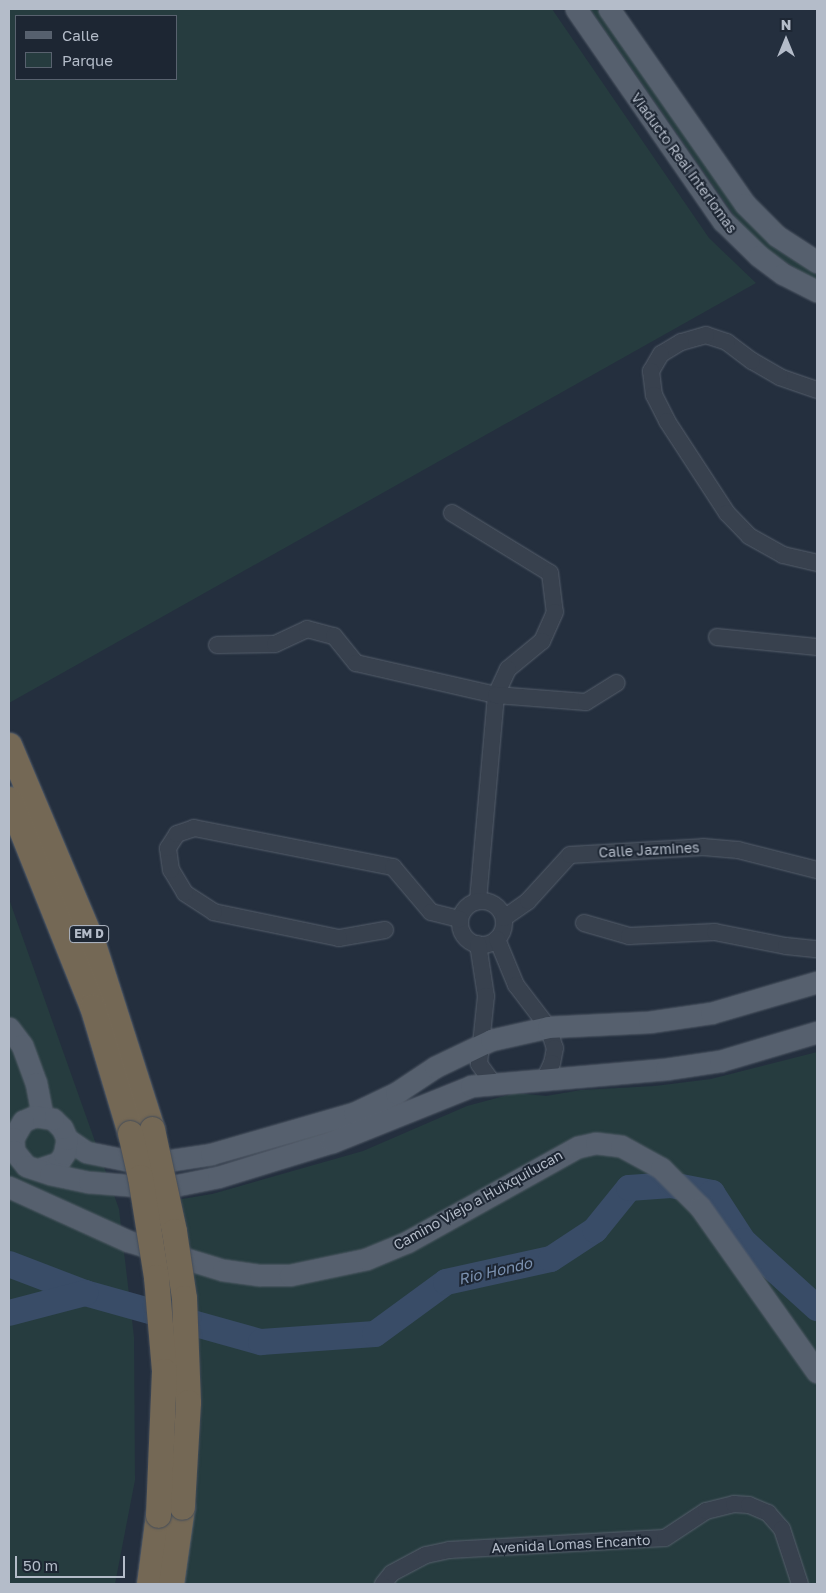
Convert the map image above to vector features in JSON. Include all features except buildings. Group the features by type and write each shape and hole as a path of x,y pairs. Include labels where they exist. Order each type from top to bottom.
{"highway":[{"name":"EM D","path":"9,745 93,944 141,1131 140,1177 156,1277 164,1371 158,1515 149,1584"},
{"name":"EM D","path":"9,799 169,1205 184,1298 188,1402 182,1507 171,1584"}],"main road":[{"name":"Viaducto Real Interlomas","path":"576,9 723,220 767,262 817,291"},
{"name":"Viaducto Real Interlomas","path":"609,9 745,204 777,236 817,262"},
{"path":"817,982 711,1013 649,1022 548,1027 491,1040 480,1048 435,1067 396,1093 354,1112 212,1154 146,1164 86,1152 67,1139 58,1123 42,1115 23,1121 15,1131 12,1144 13,1158 26,1166 38,1170 89,1182 163,1188 287,1157 385,1122 446,1093 492,1082 666,1069 720,1061 817,1032"},
{"path":"9,1028 22,1045 36,1083 42,1115"},
{"path":"38,1170 58,1163 66,1150 67,1139"},
{"name":"Camino Viejo a Huixquilucan","path":"9,1187 128,1241 223,1270 260,1275 290,1275 366,1259 407,1242 578,1147 596,1143 621,1146 660,1168 691,1196 741,1261 817,1372"}],"street":[{"path":"817,390 780,377 752,361 728,342 706,335 681,342 661,354 651,371 654,395 666,420 728,513 749,536 783,555 817,563"},
{"path":"452,513 550,573 555,612 542,641 508,669 496,695 478,901"},
{"path":"217,645 274,644 307,629 334,636 356,663 496,695 586,702 617,683"},
{"path":"717,637 817,647"},
{"path":"385,930 339,938 214,912 185,893 171,870 168,848 177,834 194,828 393,867 431,912 460,918"},
{"name":"Calle Jazmines","path":"504,918 528,901 570,855 703,846 738,850 817,870"},
{"path":"478,901 489,902 499,908 504,918 503,930 497,939 478,944 467,939 461,930 460,918 466,907 478,901"},
{"path":"584,923 629,936 715,932 786,946 817,949"},
{"path":"497,939 516,986 548,1027 555,1048 552,1063 545,1078"},
{"path":"478,944 486,996 479,1064 492,1082"},
{"name":"Avenida Lomas Encanto","path":"383,1584 392,1573 426,1555 449,1550 665,1538 706,1511 734,1504 749,1505 768,1513 782,1529 800,1584"}],"green space":[{"path":"9,9 552,9 709,238 756,283 9,703"},
{"path":"590,9 597,9 739,213 772,246 817,275 817,282 768,251 735,217"},
{"path":"9,899 119,1209 134,1337 135,1480 115,1584 9,1584"},
{"path":"817,1052 817,1584 181,1584 176,1200 212,1194 363,1151 467,1106 516,1093 546,1096 581,1090 655,1086 711,1079"}],"waterway":[{"name":"Rio Hondo","path":"9,1264 85,1293 261,1342 375,1334 446,1282 551,1259 595,1230 629,1188 671,1185 712,1193 743,1241 817,1308"},
{"path":"9,1313 85,1293"}]}
